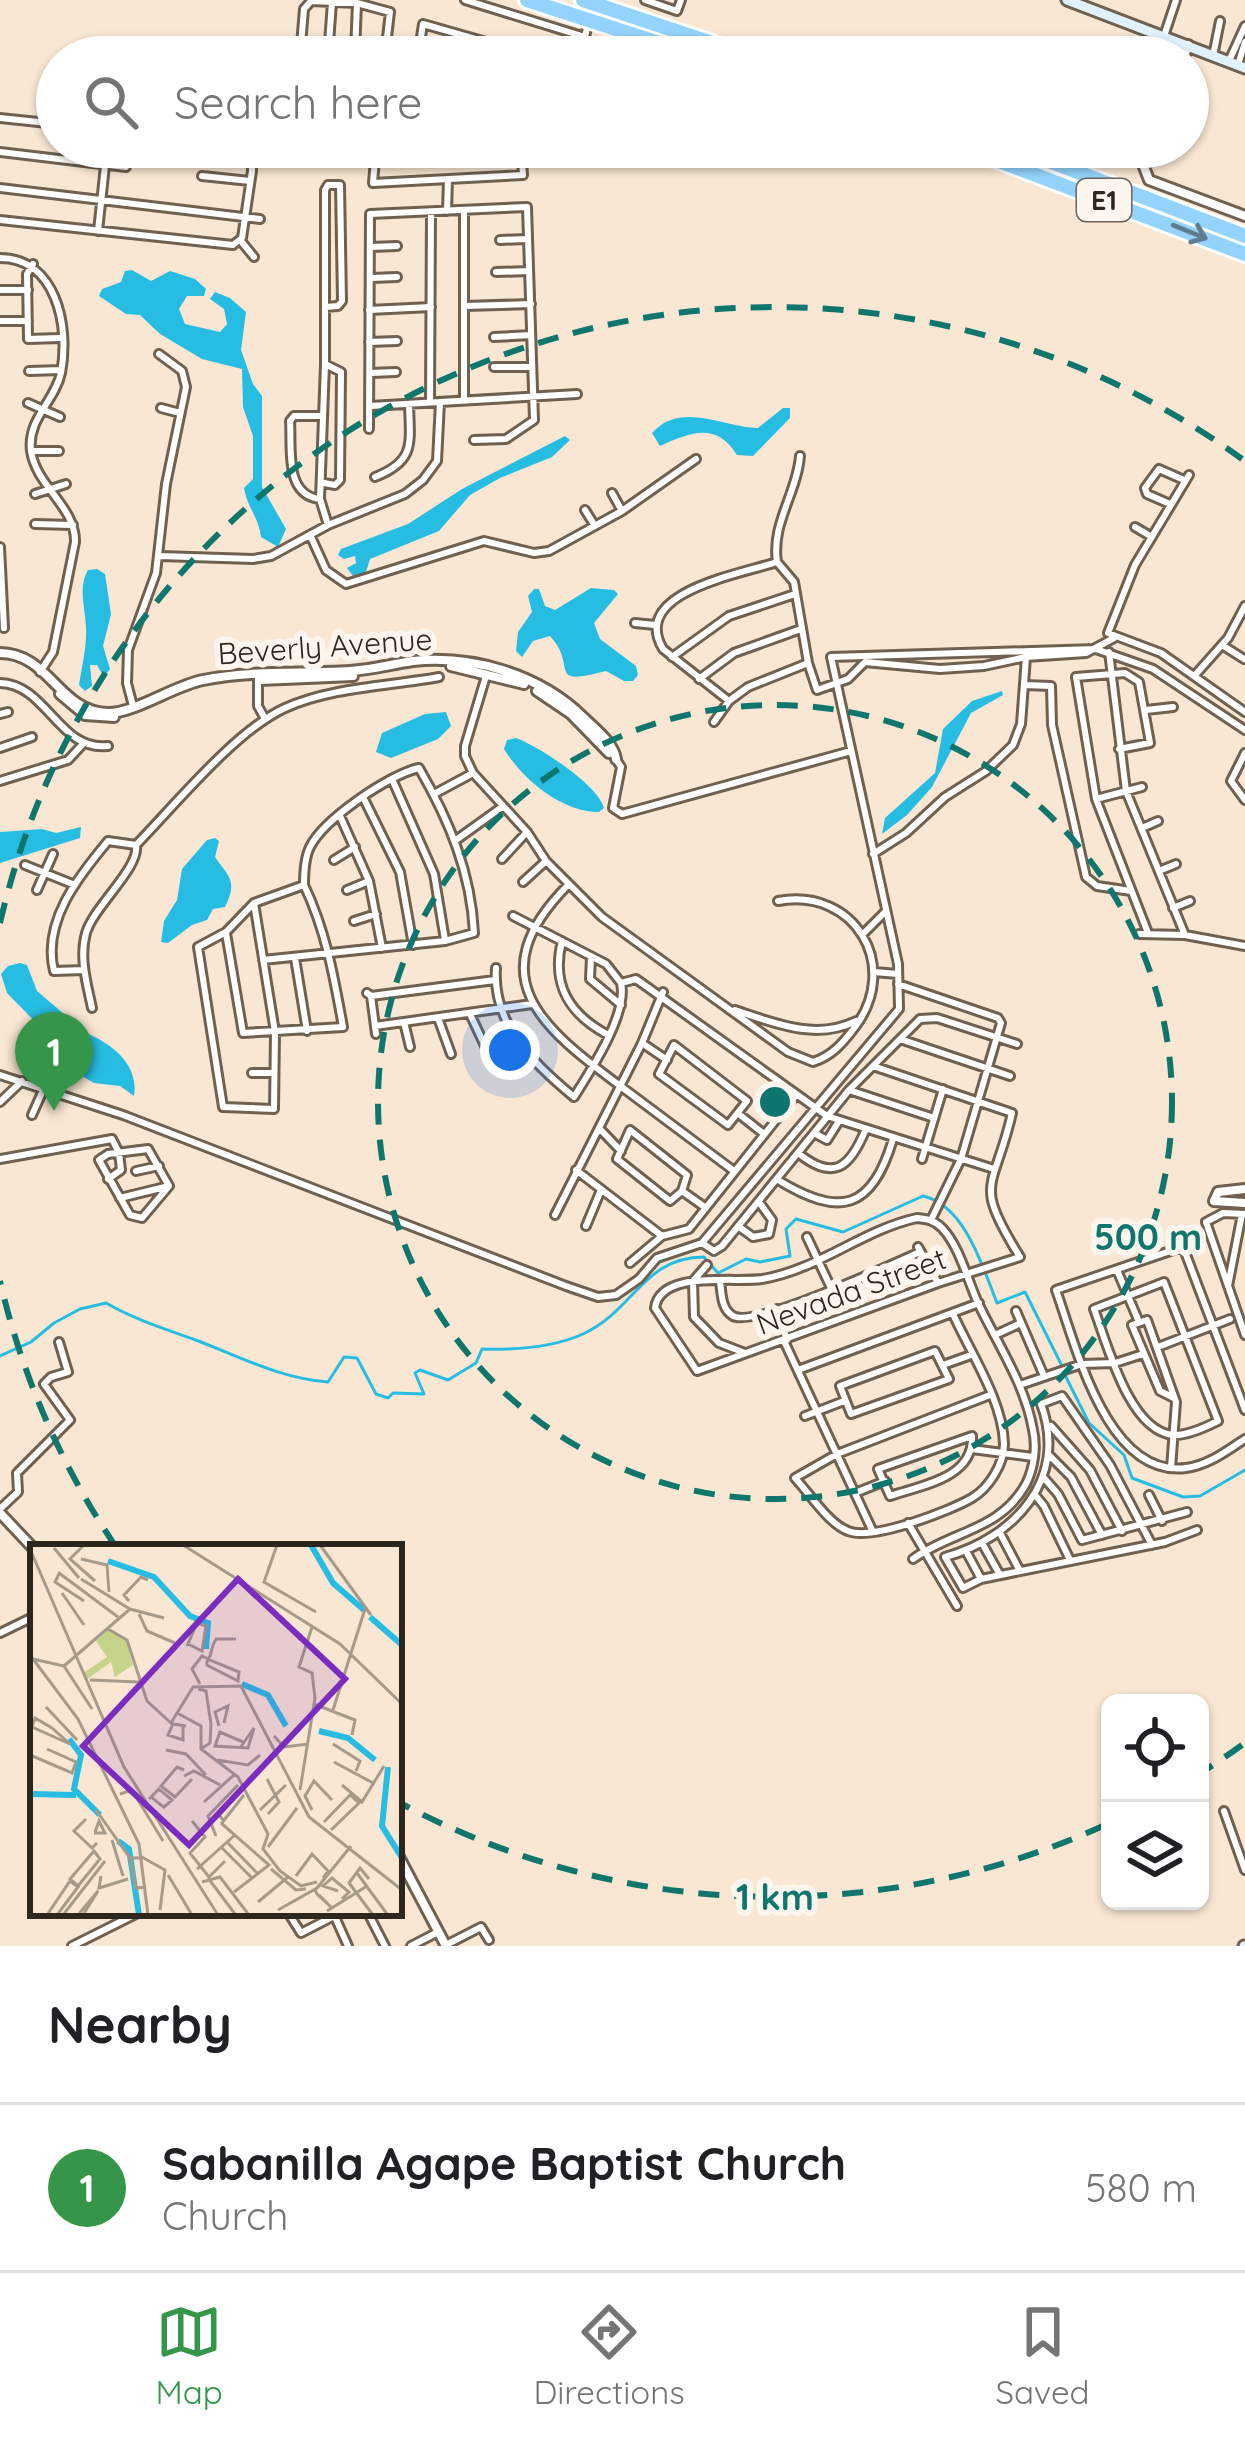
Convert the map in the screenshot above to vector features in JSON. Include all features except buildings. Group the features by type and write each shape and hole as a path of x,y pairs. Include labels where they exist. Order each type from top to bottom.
{"highway":[{"path":"527,0 638,36"},
{"path":"583,0 691,36"},
{"name":"E1","path":"1018,168 1245,254"},
{"name":"E1","path":"1067,168 1245,236"}],"main road":[{"path":"1067,0 1164,36"},
{"path":"1209,54 1237,65"}],"street":[{"path":"465,0 582,36"},
{"path":"651,1 677,11 681,0"},
{"path":"1164,36 1176,0"},
{"path":"302,36 304,6 310,1 357,2 391,14 388,36"},
{"path":"330,36 332,2"},
{"path":"355,36 357,2"},
{"path":"1213,56 1220,22"},
{"path":"421,36 423,25 462,36"},
{"path":"1237,65 1245,26"},
{"path":"585,36 586,28"},
{"path":"1237,65 1245,42"},
{"path":"0,118 36,122"},
{"path":"0,152 36,156"},
{"path":"98,231 105,168"},
{"path":"241,241 251,168"},
{"path":"374,168 373,183 523,175 522,168"},
{"path":"1144,168 1149,180 1245,216"},
{"path":"202,176 250,182"},
{"path":"447,211 448,179"},
{"path":"325,307 342,301 340,185 326,187 321,222 325,364 320,499 328,525"},
{"path":"0,188 260,219"},
{"path":"368,429 370,214 527,206 534,420 506,439 474,440"},
{"path":"464,210 464,400"},
{"path":"430,402 431,212"},
{"path":"0,220 227,247 241,241"},
{"path":"500,240 527,239"},
{"path":"241,241 254,257"},
{"path":"370,247 397,246"},
{"path":"0,258 33,264 55,296 60,338 62,370 33,428 31,452 74,525 75,542 53,652 42,671"},
{"path":"33,264 27,274 28,339 60,338"},
{"path":"496,272 529,271"},
{"path":"370,278 397,277"},
{"path":"0,290 28,290"},
{"path":"464,307 531,304"},
{"path":"369,310 431,307"},
{"path":"0,321 28,321"},
{"path":"494,337 531,335"},
{"path":"369,342 398,341"},
{"path":"134,708 127,682 128,650 160,556 185,376 159,354"},
{"path":"323,483 335,485 340,480 341,372 325,364"},
{"path":"494,367 532,367"},
{"path":"29,371 62,370"},
{"path":"370,373 397,373"},
{"path":"370,406 578,394"},
{"path":"160,556 262,558 405,494 423,480 440,450 440,402"},
{"path":"28,403 60,417"},
{"path":"374,477 394,468 406,455 409,404"},
{"path":"161,408 180,413"},
{"path":"320,499 308,497 293,479 290,421 294,416 323,416"},
{"path":"31,452 59,451"},
{"path":"155,455 170,459"},
{"path":"800,456 776,534 778,562 788,573 795,594 814,690 848,679 865,662 947,669 1096,649 1114,638"},
{"path":"310,536 326,570 346,584 484,541 534,553 560,545 622,511 696,459"},
{"path":"1170,504 1147,494 1145,488 1159,469 1187,477 1135,566 1108,633 1161,653 1245,712"},
{"path":"646,479 652,491"},
{"path":"35,494 66,484"},
{"path":"612,493 622,511"},
{"path":"585,510 595,526"},
{"path":"35,524 74,525"},
{"path":"1135,527 1152,537"},
{"path":"553,531 560,545"},
{"path":"0,547 2,629 14,627"},
{"path":"1124,559 1135,566"},
{"path":"729,700 659,644 660,611 674,597 778,562"},
{"path":"672,657 730,616 795,594"},
{"path":"1196,674 1244,610"},
{"path":"59,612 74,615"},
{"path":"635,623 656,625"},
{"path":"699,679 734,652 801,629"},
{"path":"1222,645 1244,658"},
{"path":"0,1075 598,1297 621,1293 657,1258 701,1243 899,1009 898,974 886,911 829,661 836,655 1096,649 1153,669 1245,730"},
{"path":"1109,652 1126,791 1185,935"},
{"name":"Beverly Avenue","path":"0,655 18,654 75,703 114,713 206,679 353,671 417,661 488,669 521,677 574,708 610,745 613,756"},
{"path":"873,854 907,833 945,797 1007,752 1019,732 1026,657"},
{"path":"714,722 729,700 760,680 808,664"},
{"path":"488,669 465,746 472,773 592,908 788,1052 813,1062 831,1054 876,999 874,972 862,935 831,906 800,898 778,901"},
{"path":"1119,749 1150,743 1135,678 1108,673 1075,680 1096,799 1144,934 1185,935 1245,946"},
{"path":"258,677 258,706 266,718"},
{"path":"92,1008 85,970 88,926 136,856 136,845 203,778 266,718 312,699 439,677"},
{"path":"0,683 20,687 83,743 108,746"},
{"path":"1025,685 1051,686 1052,725 1086,877 1097,886 1131,891"},
{"path":"1145,710 1173,706"},
{"path":"0,748 32,737"},
{"path":"0,782 68,760 83,743"},
{"path":"613,756 621,767 613,808 622,814 851,751"},
{"path":"1245,753 1231,781 1245,800"},
{"path":"226,932 243,1033 343,1028 331,955 304,885 310,847 363,797 419,768 455,838 468,884 474,933 445,941 331,955 263,960"},
{"path":"434,794 472,773"},
{"path":"203,778 211,784"},
{"path":"392,779 434,874 445,941"},
{"path":"1096,799 1142,787"},
{"path":"363,797 394,854 413,945"},
{"path":"455,838 501,805"},
{"path":"340,816 369,881 382,948"},
{"path":"1142,828 1158,821"},
{"path":"502,859 527,832"},
{"path":"85,970 58,972 52,965 58,916 108,842 136,845"},
{"path":"334,860 355,847"},
{"path":"37,890 53,854"},
{"path":"523,882 546,861"},
{"path":"1159,871 1176,864"},
{"path":"25,865 75,885"},
{"path":"347,890 369,881"},
{"path":"254,903 275,1032 274,1109 223,1107 198,947 226,932 254,903 304,885"},
{"path":"568,885 532,925 525,977 532,1004 558,1038 734,1171"},
{"path":"1173,908 1190,902"},
{"path":"580,918 592,908"},
{"path":"862,935 886,911"},
{"path":"354,921 376,914"},
{"path":"496,968 500,1008 524,1051 574,1096 621,1005 621,981 606,964 513,916"},
{"path":"562,941 556,968 564,998 608,1035"},
{"path":"591,956 590,979 621,1005"},
{"path":"295,958 307,1031"},
{"path":"874,972 898,974"},
{"path":"496,980 369,994 376,1030 532,1004"},
{"path":"621,981 636,980 663,995 827,1116 994,1169 1012,1113 873,1066"},
{"path":"898,984 998,1018 1001,1023 961,1159 931,1220"},
{"path":"556,1215 663,995"},
{"path":"730,1008 804,1030 845,1026 864,1016"},
{"path":"469,1013 494,1065"},
{"path":"701,1243 717,1250 849,1090 924,1017 1017,1044"},
{"path":"438,1018 452,1054"},
{"path":"404,1022 410,1046"},
{"path":"900,1039 1010,1076"},
{"path":"673,1041 751,1101 730,1129 656,1075 668,1060 673,1041"},
{"path":"642,1043 668,1060"},
{"path":"813,1062 814,1072"},
{"path":"252,1072 274,1073"},
{"path":"0,1102 22,1081"},
{"path":"32,1115 44,1088"},
{"path":"922,1160 943,1089"},
{"path":"849,1090 934,1118"},
{"path":"630,1263 662,1236 684,1232 795,1096"},
{"path":"740,1115 764,1134"},
{"path":"814,1133 827,1140 839,1121"},
{"path":"598,1128 616,1157 671,1205 692,1176 629,1128 616,1157"},
{"path":"797,1153 826,1169 841,1166 852,1159 866,1131"},
{"path":"0,1159 112,1139 121,1169 108,1179"},
{"path":"777,1179 823,1203 851,1201 874,1187 893,1139"},
{"path":"148,1149 169,1186 142,1218 130,1216 99,1160 148,1149"},
{"path":"136,1171 159,1166"},
{"name":"Nevada Street","path":"693,1281 668,1287 656,1299 655,1308 698,1371 1020,1257 989,1201 994,1169"},
{"path":"576,1170 662,1236"},
{"path":"119,1198 169,1186"},
{"path":"1245,1189 1220,1191 1214,1201 1245,1203"},
{"path":"586,1226 601,1190"},
{"path":"682,1190 706,1208"},
{"path":"738,1226 753,1237 769,1234 772,1220 759,1202"},
{"path":"1227,1290 1243,1214 1215,1215 1206,1222 1227,1290 1245,1335"},
{"path":"693,1281 765,1278 818,1264 906,1221 931,1220 950,1238 1020,1384 1034,1430 1033,1457 1025,1484 1007,1508 979,1529 913,1559"},
{"path":"1177,1231 1245,1410"},
{"path":"807,1237 832,1290"},
{"path":"652,1245 657,1258"},
{"path":"1182,1246 1056,1290 1082,1364 1113,1430 1148,1461 1190,1468 1211,1461 1245,1439"},
{"path":"720,1282 723,1304 735,1317 759,1316 832,1290 919,1249 938,1283"},
{"path":"707,1265 693,1281 691,1308 718,1343 746,1354"},
{"path":"1117,1269 1158,1347 1174,1398 1171,1468"},
{"path":"1164,1282 1218,1421 1174,1435 1159,1431 1135,1408 1094,1309 1130,1295 1164,1282"},
{"path":"1231,1300 1245,1301"},
{"path":"798,1370 979,1304"},
{"path":"777,1308 798,1370 873,1532"},
{"path":"1016,1311 1044,1376"},
{"path":"953,1314 990,1395 1004,1439 997,1470 973,1498 908,1523 852,1533 795,1478 837,1454 990,1395"},
{"path":"1143,1321 1132,1325 1143,1354 1160,1391 1174,1398"},
{"path":"1158,1347 1238,1321"},
{"path":"995,1335 1021,1323"},
{"path":"30,1545 0,1511 18,1492 17,1473 70,1420 44,1384 68,1372 59,1342"},
{"path":"935,1351 949,1379 851,1414 844,1401 840,1386 935,1351"},
{"path":"1020,1384 1082,1364 1115,1363 1143,1354"},
{"path":"944,1365 971,1355"},
{"path":"1152,1545 1103,1455 1062,1396 1041,1404 1048,1424 1048,1454 1034,1496 1000,1534 945,1557 963,1588 981,1579 1152,1545 1197,1530"},
{"path":"805,1416 844,1401"},
{"path":"1048,1424 1090,1470 1122,1532"},
{"path":"972,1436 972,1449 954,1473 890,1496 878,1469 972,1436"},
{"path":"972,1449 1033,1457"},
{"path":"1048,1454 1071,1478 1102,1535"},
{"path":"1043,1477 1058,1494 1082,1540 1187,1512"},
{"path":"855,1493 885,1481"},
{"path":"1034,1496 1044,1506 1071,1562"},
{"path":"1149,1496 1162,1521"},
{"path":"1007,1508 1018,1517"},
{"path":"908,1523 957,1606"},
{"path":"1000,1534 1020,1571"},
{"path":"982,1544 1000,1575"},
{"path":"965,1551 981,1579"},
{"path":"0,1633 30,1618"},
{"path":"1224,1811 1245,1870"},
{"path":"402,1863 445,1946 482,1927 489,1940"},
{"path":"73,1946 132,1916"},
{"path":"279,1919 284,1916"},
{"path":"292,1916 301,1933 332,1916"},
{"path":"334,1916 348,1946"},
{"path":"370,1916 385,1946"},
{"path":"411,1946 438,1932"}],"water":[{"path":"125,271 151,281 170,271 195,279 206,289 204,296 187,296 179,309 185,324 220,332 227,324 224,309 210,299 215,292 246,312 241,350 262,396 262,487 286,529 278,547 261,537 244,488 253,479 253,436 243,407 242,369 202,359 160,334 140,315 126,314 99,296 102,289 121,282"},
{"path":"783,408 790,408 790,418 753,456 737,455 712,434 693,434 660,446 652,433 664,423 690,417 758,428"},
{"path":"565,436 570,440 552,457 470,495 439,531 370,559 366,572 353,576 347,568 356,563 355,556 344,559 338,555 341,549 408,524 462,489"},
{"path":"88,570 105,574 111,614 103,646 110,669 104,677 97,665 90,665 92,686 85,691 79,685 86,634 83,583"},
{"path":"591,588 618,594 594,623 600,639 636,666 638,675 633,681 606,671 569,675 550,636 533,641 522,657 516,651 518,632 532,612 528,596 534,589 539,589 545,606 555,610"},
{"path":"1002,691 1003,695 971,713 932,787 882,834 885,818 935,773 943,729 972,701"},
{"path":"446,712 451,726 438,739 391,758 376,752 382,733 425,714"},
{"path":"516,738 580,778 604,808 599,812 571,807 533,783 504,749 507,740"},
{"path":"81,827 80,838 0,863 0,832 42,829 56,833"},
{"path":"207,840 219,841 215,857 231,885 225,907 213,909 207,920 168,943 161,942 164,921 177,900 182,869"},
{"path":"20,963 27,965 37,991 64,1014 72,1028 96,1037 125,1061 134,1096 120,1086 94,1083 68,1068 45,1032 7,993 1,974"}],"waterway":[{"path":"0,1356 31,1342 80,1309 106,1303 292,1376 328,1382 344,1357 357,1358 376,1394 388,1398 393,1393 424,1394 415,1373 420,1370 448,1380 476,1363 482,1349 533,1347 583,1334 615,1312 652,1275 683,1259 704,1257 718,1273 746,1259 760,1262 790,1256 786,1229 796,1219 843,1232 923,1196 938,1202 961,1225 997,1303 1025,1292 1062,1366"},
{"path":"1065,1375 1089,1423 1124,1455 1132,1478 1183,1497 1200,1496 1245,1470"}],"place":[{"name":"Sabanilla Agape Baptist Church","path":"54,1111"}]}
